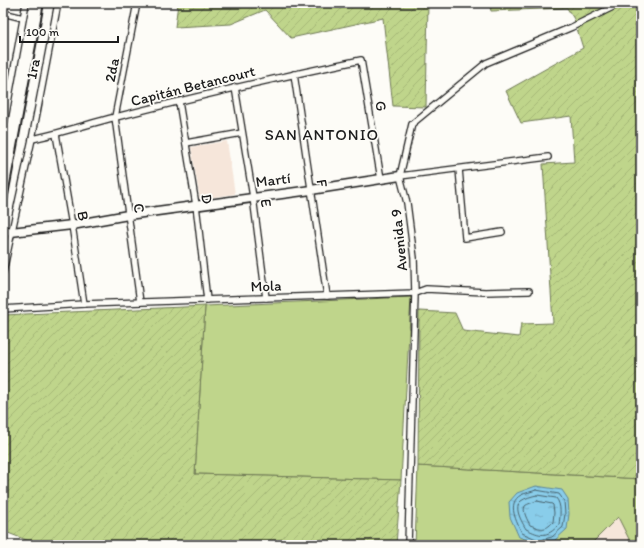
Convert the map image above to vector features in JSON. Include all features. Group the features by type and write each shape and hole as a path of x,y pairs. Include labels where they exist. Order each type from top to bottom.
{"street":[{"path":"3,130 26,3"},
{"name":"1ra","path":"3,272 7,231 32,139 58,3"},
{"name":"2da","path":"115,117 137,3"},
{"name":"Avenida 9","path":"408,545 415,293 414,258 407,203 400,176 412,124 486,63 572,27 621,3"},
{"path":"3,13 23,18"},
{"name":"Capitán Betancourt","path":"32,139 235,88 361,60"},
{"name":"G","path":"361,60 381,179"},
{"name":"F","path":"294,74 327,296"},
{"name":"E","path":"235,88 253,197 266,298"},
{"name":"D","path":"179,102 196,205 207,300"},
{"name":"C","path":"115,117 140,302"},
{"path":"186,144 242,133"},
{"name":"B","path":"56,134 84,304"},
{"name":"Martí","path":"7,231 72,225 196,205 548,157"},
{"path":"460,168 465,238 502,232"},
{"name":"Mola","path":"3,309 84,304 415,293 426,289 485,292 529,291"}],"shaded area":[{"path":"227,141 235,194 200,199 191,147"},
{"path":"618,516 632,545 590,545"}],"green space":[{"path":"178,3 428,3 426,107 393,106 383,18 291,38 265,10 231,24 175,27"},
{"path":"489,3 641,3 641,479 418,466 419,311 455,313 463,331 519,337 521,324 553,323 543,164 574,162 571,116 521,123 506,91 583,48 574,19 567,8 491,11"},
{"path":"411,297 401,480 195,474 205,306"},
{"path":"205,306 195,474 401,480 396,545 39,545 3,531 3,315"},
{"path":"418,466 641,479 641,545 632,545 618,517 590,545 415,545"}],"water":[{"path":"536,486 562,490 568,499 569,514 567,529 554,541 539,544 519,537 510,517 509,502 517,493"}],"waterway":[{"path":"636,3 641,14"}],"railway":[{"path":"3,222 44,3"}],"district":[{"name":"SAN ANTONIO","path":"322,134"}]}
